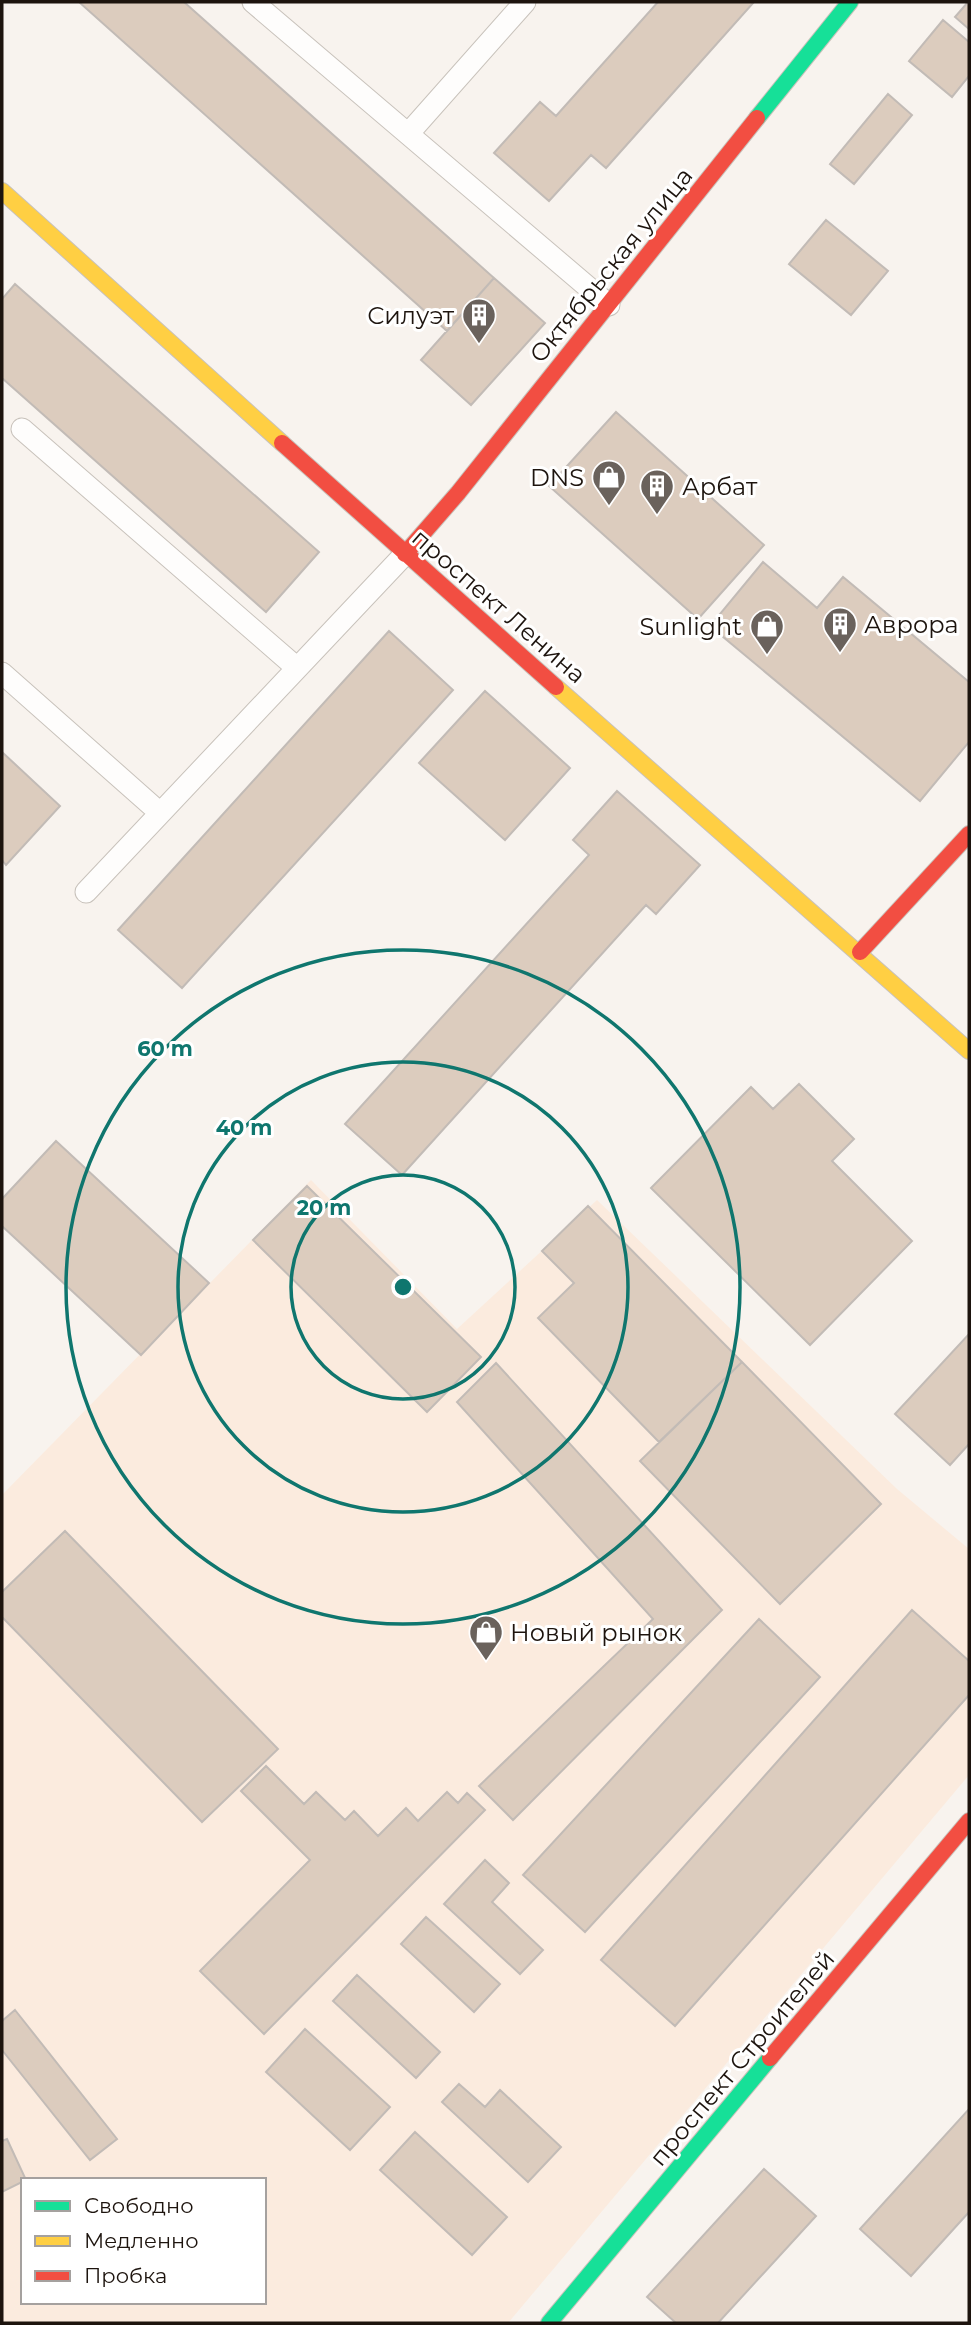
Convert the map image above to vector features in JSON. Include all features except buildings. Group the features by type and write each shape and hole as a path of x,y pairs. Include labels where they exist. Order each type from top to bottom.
{"street":[{"name":"Октябрьская улица","path":"405,554 458,493 850,2"},
{"name":"проспект Ленина","path":"2,191 405,554 860,952 969,1051"},
{"path":"860,952 969,834"},
{"name":"проспект Строителей","path":"549,2323 969,1821"}],"lane":[{"path":"253,2 608,305"},
{"path":"408,134 525,2"},
{"path":"22,429 297,668"},
{"path":"86,892 159,811 405,554"},
{"path":"2,673 159,811"}],"shaded area":[{"name":"Новый рынок","path":"311,1180 457,1329 597,1200 897,1489 969,1549 969,1775 508,2323 2,2323 2,1495"}],"traffic: fast":[{"path":"757,118 850,2"},
{"path":"549,2323 770,2058"}],"traffic: slow":[{"path":"2,191 282,443"},
{"path":"556,687 969,1051"}],"traffic: jam":[{"path":"405,554 458,493 757,118"},
{"path":"282,443 556,687"},
{"path":"860,952 969,834"},
{"path":"770,2058 969,1821"}],"place":[{"name":"Силуэт","path":"479,345"},
{"name":"DNS","path":"609,507"},
{"name":"Арбат","path":"657,516"},
{"name":"Аврора","path":"840,654"},
{"name":"Sunlight","path":"767,656"},
{"name":"Новый рынок","path":"486,1662"}]}
